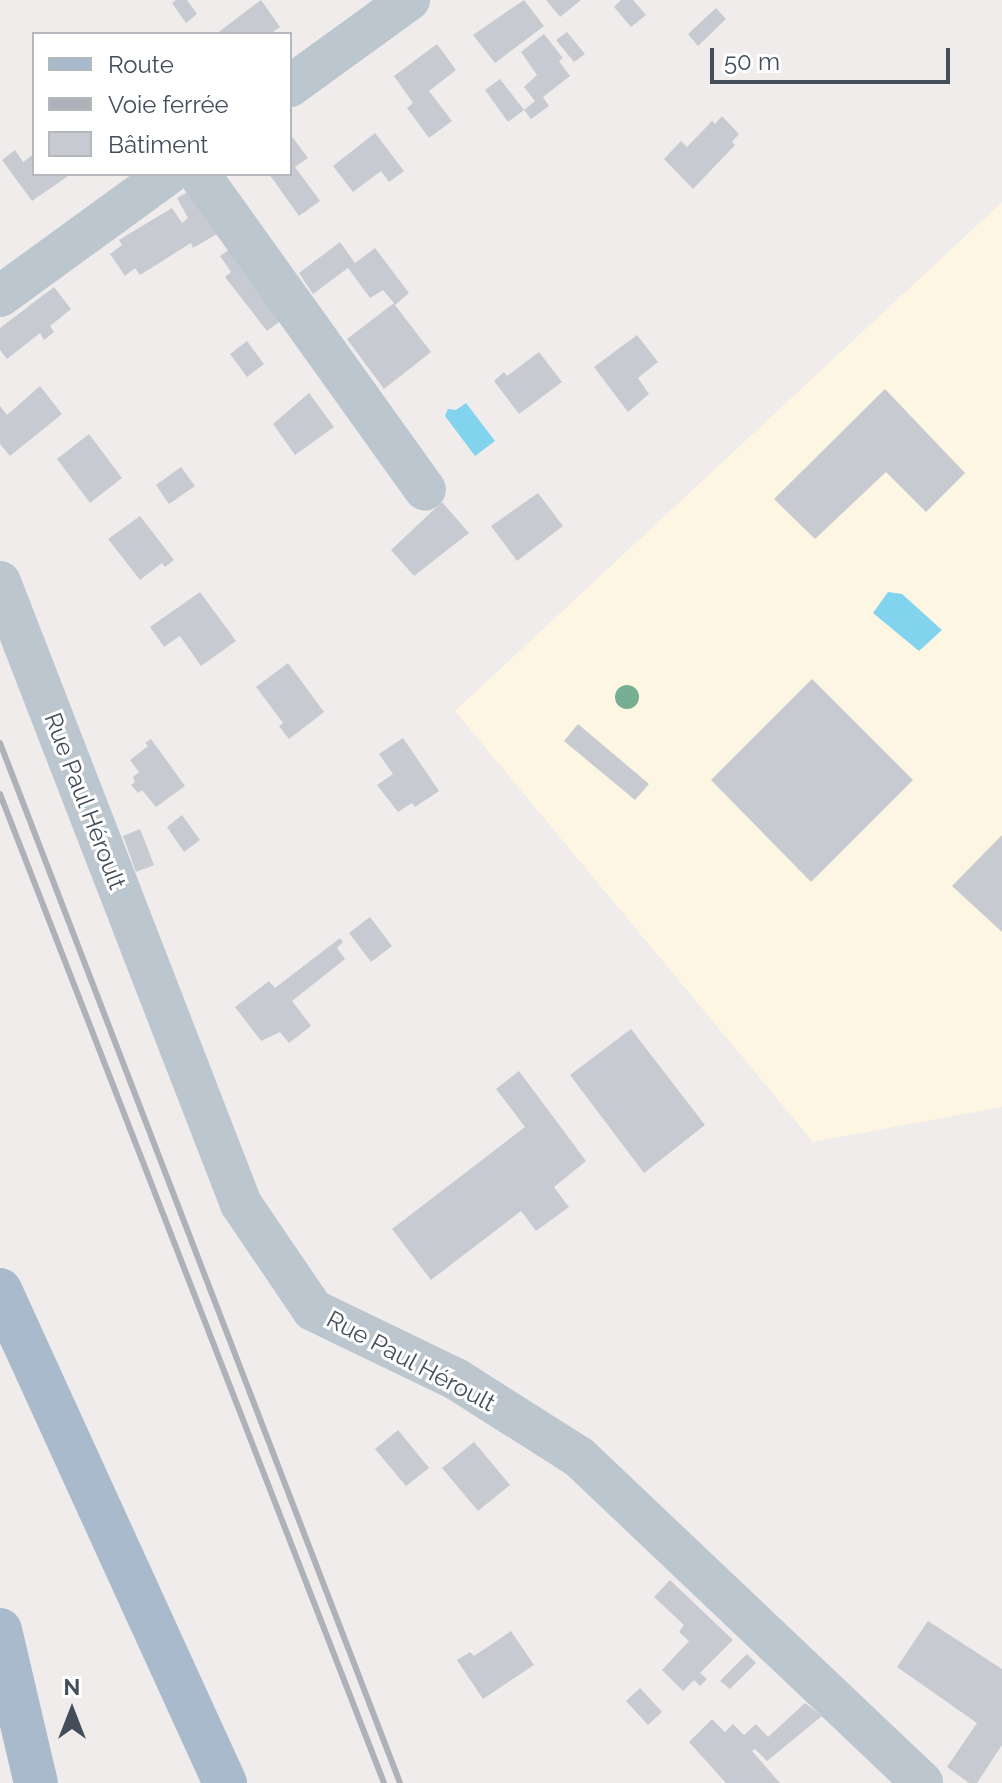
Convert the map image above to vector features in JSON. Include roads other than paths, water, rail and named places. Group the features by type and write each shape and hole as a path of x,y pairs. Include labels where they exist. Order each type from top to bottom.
{"main road":[{"path":"0,1290 225,1783"},
{"path":"0,1630 36,1783"}],"street":[{"path":"292,85 409,0"},
{"path":"0,296 165,176"},
{"path":"201,176 438,491 229,176"},
{"name":"Rue Paul Héroult","path":"0,582 241,1204 313,1310 456,1379 579,1457 922,1783"}],"water":[{"path":"466,403 495,441 475,456 445,416 448,409 456,410"},
{"path":"888,592 902,594 942,630 919,651 873,613"}],"railway":[{"path":"0,743 400,1783"},
{"path":"0,794 384,1783"}]}
